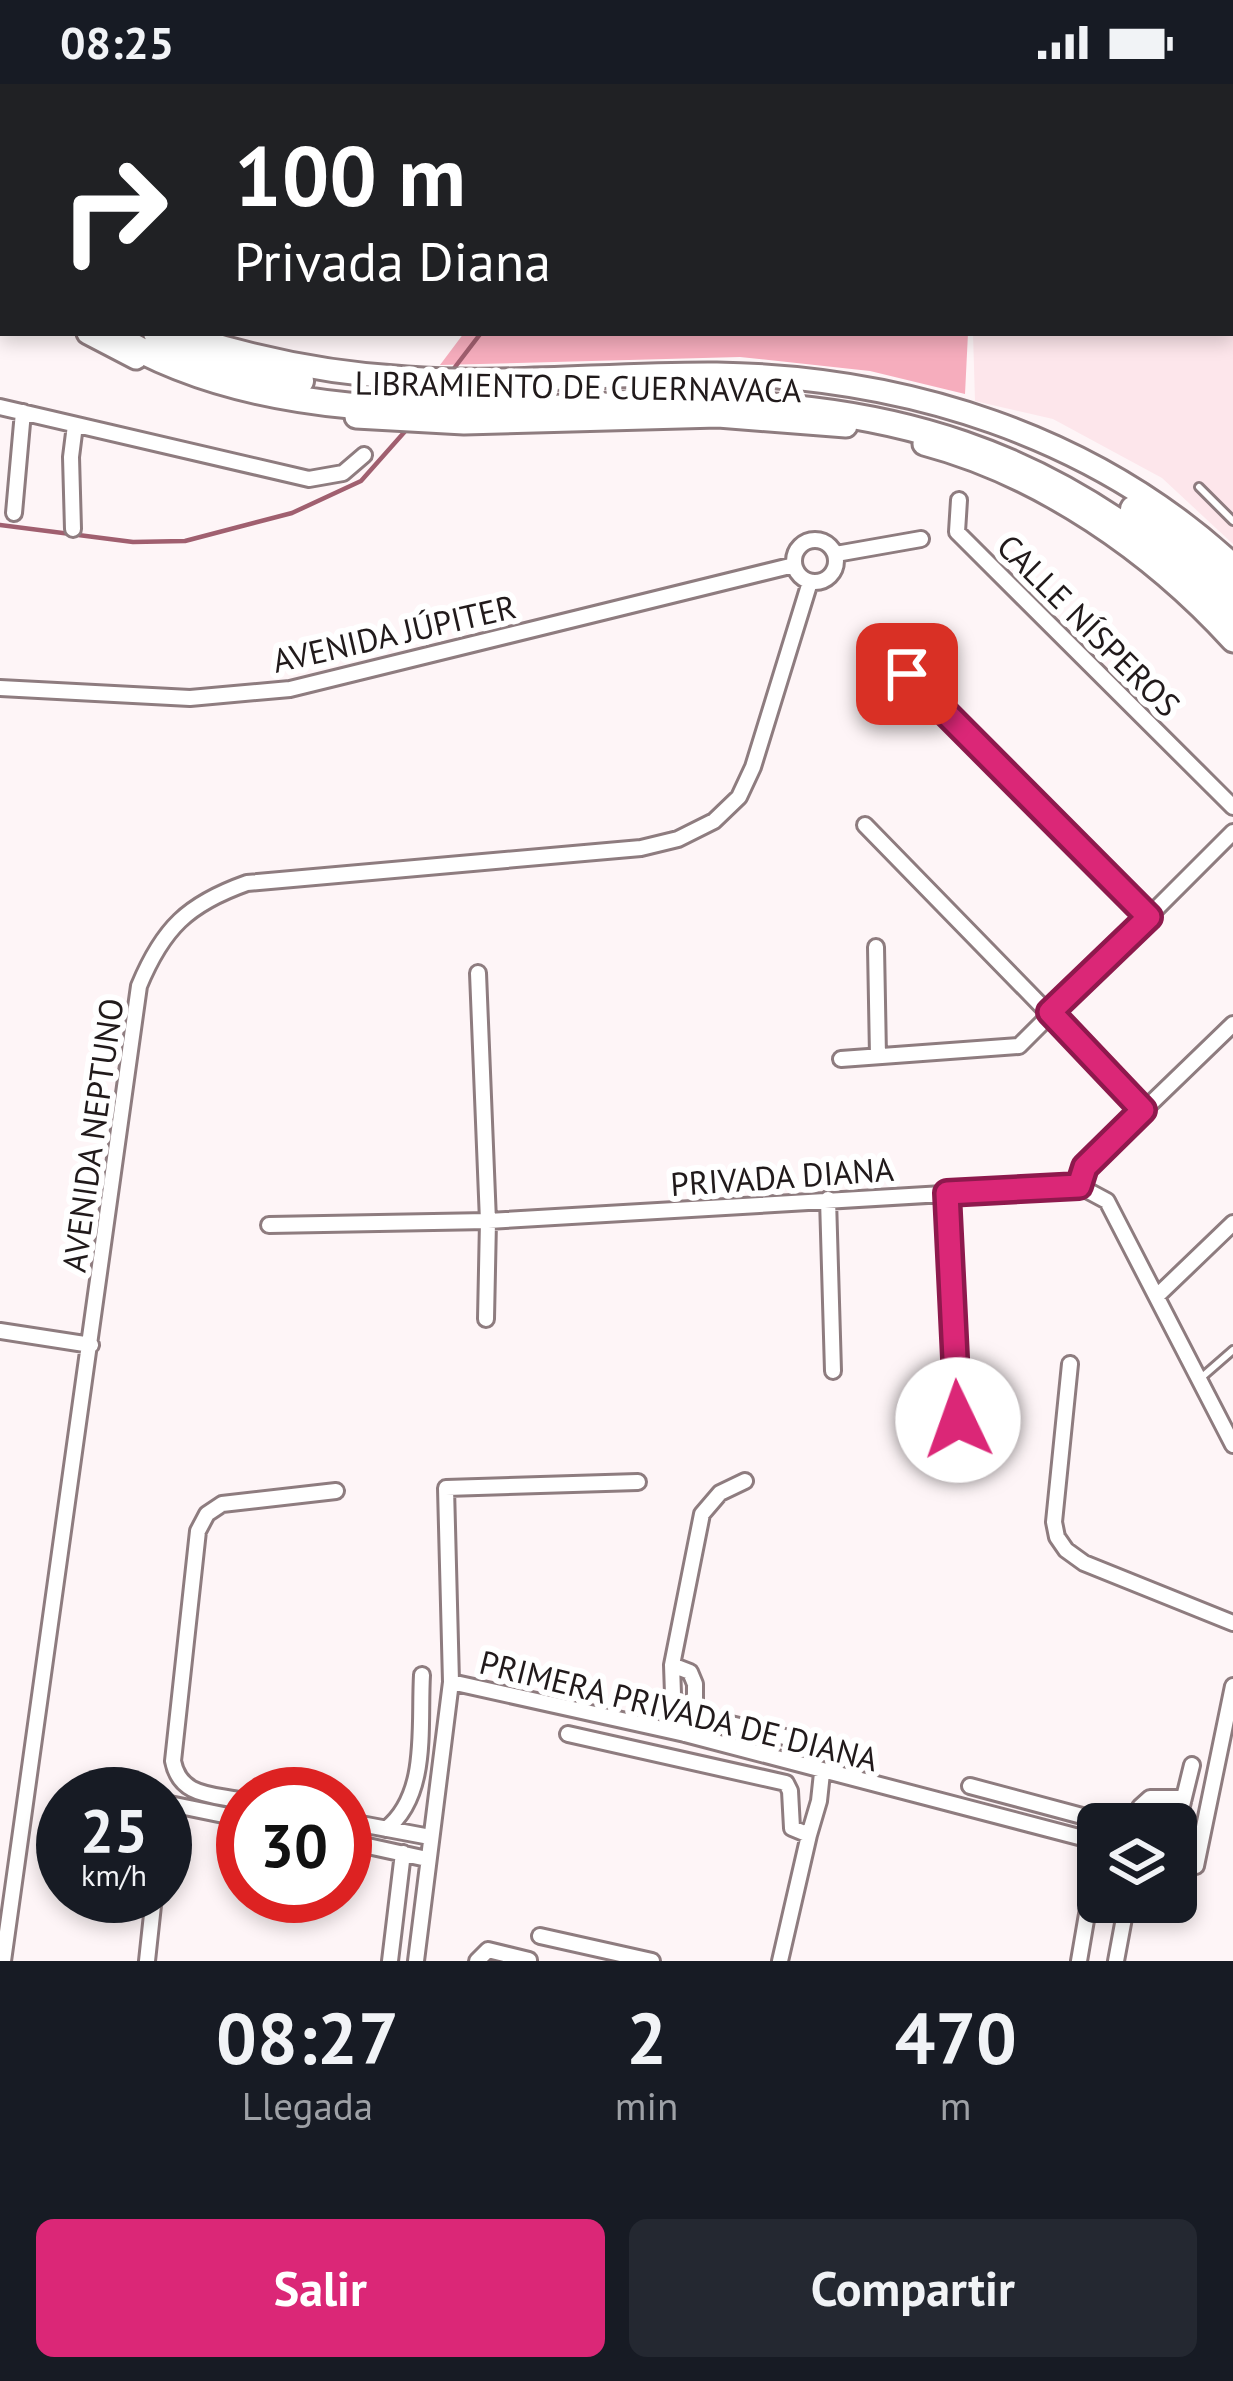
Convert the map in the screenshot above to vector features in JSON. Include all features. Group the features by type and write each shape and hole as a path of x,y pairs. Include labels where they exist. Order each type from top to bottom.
{"highway":[{"path":"117,336 226,382 327,402 719,404 847,415 940,435 1069,488 1132,527 1233,616"},
{"path":"163,336 284,378 404,401"},
{"path":"467,402 775,392 850,399 945,420 1077,475 1144,515 1233,591"}],"main road":[{"name":"LIBRAMIENTO DE CUERNAVACA","path":"94,336 224,392 278,406 404,401"},
{"name":"LIBRAMIENTO DE CUERNAVACA","path":"187,336 237,352 332,370 404,401"},
{"name":"LIBRAMIENTO DE CUERNAVACA","path":"467,402 756,376 851,384 950,407 1083,457 1155,503 1233,565"},
{"name":"LIBRAMIENTO DE CUERNAVACA","path":"467,402 845,426 935,447 1041,493 1123,541 1181,588 1233,641"}],"street":[{"path":"0,407 309,479 343,473 364,455"},
{"path":"14,513 23,412"},
{"path":"73,529 70,457 75,425"},
{"name":"CALLE NÍSPEROS","path":"958,500 957,532 1233,807"},
{"path":"836,554 921,538"},
{"path":"810,540 826,542 836,554 831,576 810,582 794,565 797,549 810,540"},
{"name":"AVENIDA JÚPITER","path":"0,688 190,698 290,689 794,565"},
{"name":"AVENIDA NEPTUNO","path":"3,1961 139,986 153,952 179,918 210,896 247,883 641,848 678,839 714,821 739,797 753,766 810,582"},
{"path":"907,674 1149,917"},
{"path":"865,825 1143,1110"},
{"path":"842,1059 1019,1046 1233,832"},
{"path":"876,947 878,1056"},
{"path":"478,973 488,1221 486,1319"},
{"path":"1233,1024 1085,1167 1079,1186 1107,1201 1233,1445"},
{"name":"PRIVADA DIANA","path":"269,1225 488,1221 1079,1186"},
{"path":"947,1193 958,1420 983,1440"},
{"path":"828,1199 833,1371"},
{"path":"1157,1296 1233,1223"},
{"path":"0,1331 91,1346"},
{"path":"1070,1364 1054,1522 1057,1537 1084,1563 1233,1623"},
{"path":"685,1734 673,1694 672,1665 702,1514 720,1493 745,1481"},
{"path":"451,1682 446,1488 638,1482"},
{"path":"216,1796 188,1790 176,1778 172,1761 198,1531 207,1514 222,1504 336,1491"},
{"path":"672,1665 690,1672 695,1707 706,1718 801,1741"},
{"path":"386,1829 404,1815 414,1795 422,1676"},
{"name":"PRIMERA PRIVADA DE DIANA","path":"416,1961 451,1682 685,1734 1077,1837"},
{"path":"1197,1861 1233,1686"},
{"path":"568,1734 785,1783 790,1791 792,1828 809,1835"},
{"path":"1183,1803 1192,1765"},
{"path":"780,1961 822,1773"},
{"path":"970,1786 1077,1815"},
{"path":"1144,1803 1150,1798 1184,1798"},
{"path":"1197,1819 1206,1816"},
{"path":"372,1826 430,1837"},
{"path":"372,1847 427,1859"},
{"path":"391,1961 403,1853"},
{"path":"147,1961 151,1923"},
{"path":"1079,1961 1086,1923"},
{"path":"1116,1961 1123,1923"},
{"path":"540,1936 652,1961"},
{"path":"477,1961 488,1950 529,1960"}],"lane":[{"path":"1199,487 1233,521"},
{"path":"1200,1380 1233,1350"}],"shaded area":[{"path":"462,336 968,336 965,394 870,371 740,357 440,365"},
{"path":"973,336 1233,336 1233,544 1162,478 1053,419 975,401"}],"waterway":[{"path":"452,371 479,336"},
{"path":"0,525 133,542 185,541 292,513 361,481 408,428"}],"route":[{"path":"907,674 1149,917 1050,1012 1143,1110 1085,1167 1079,1186 947,1193 958,1420"}]}
